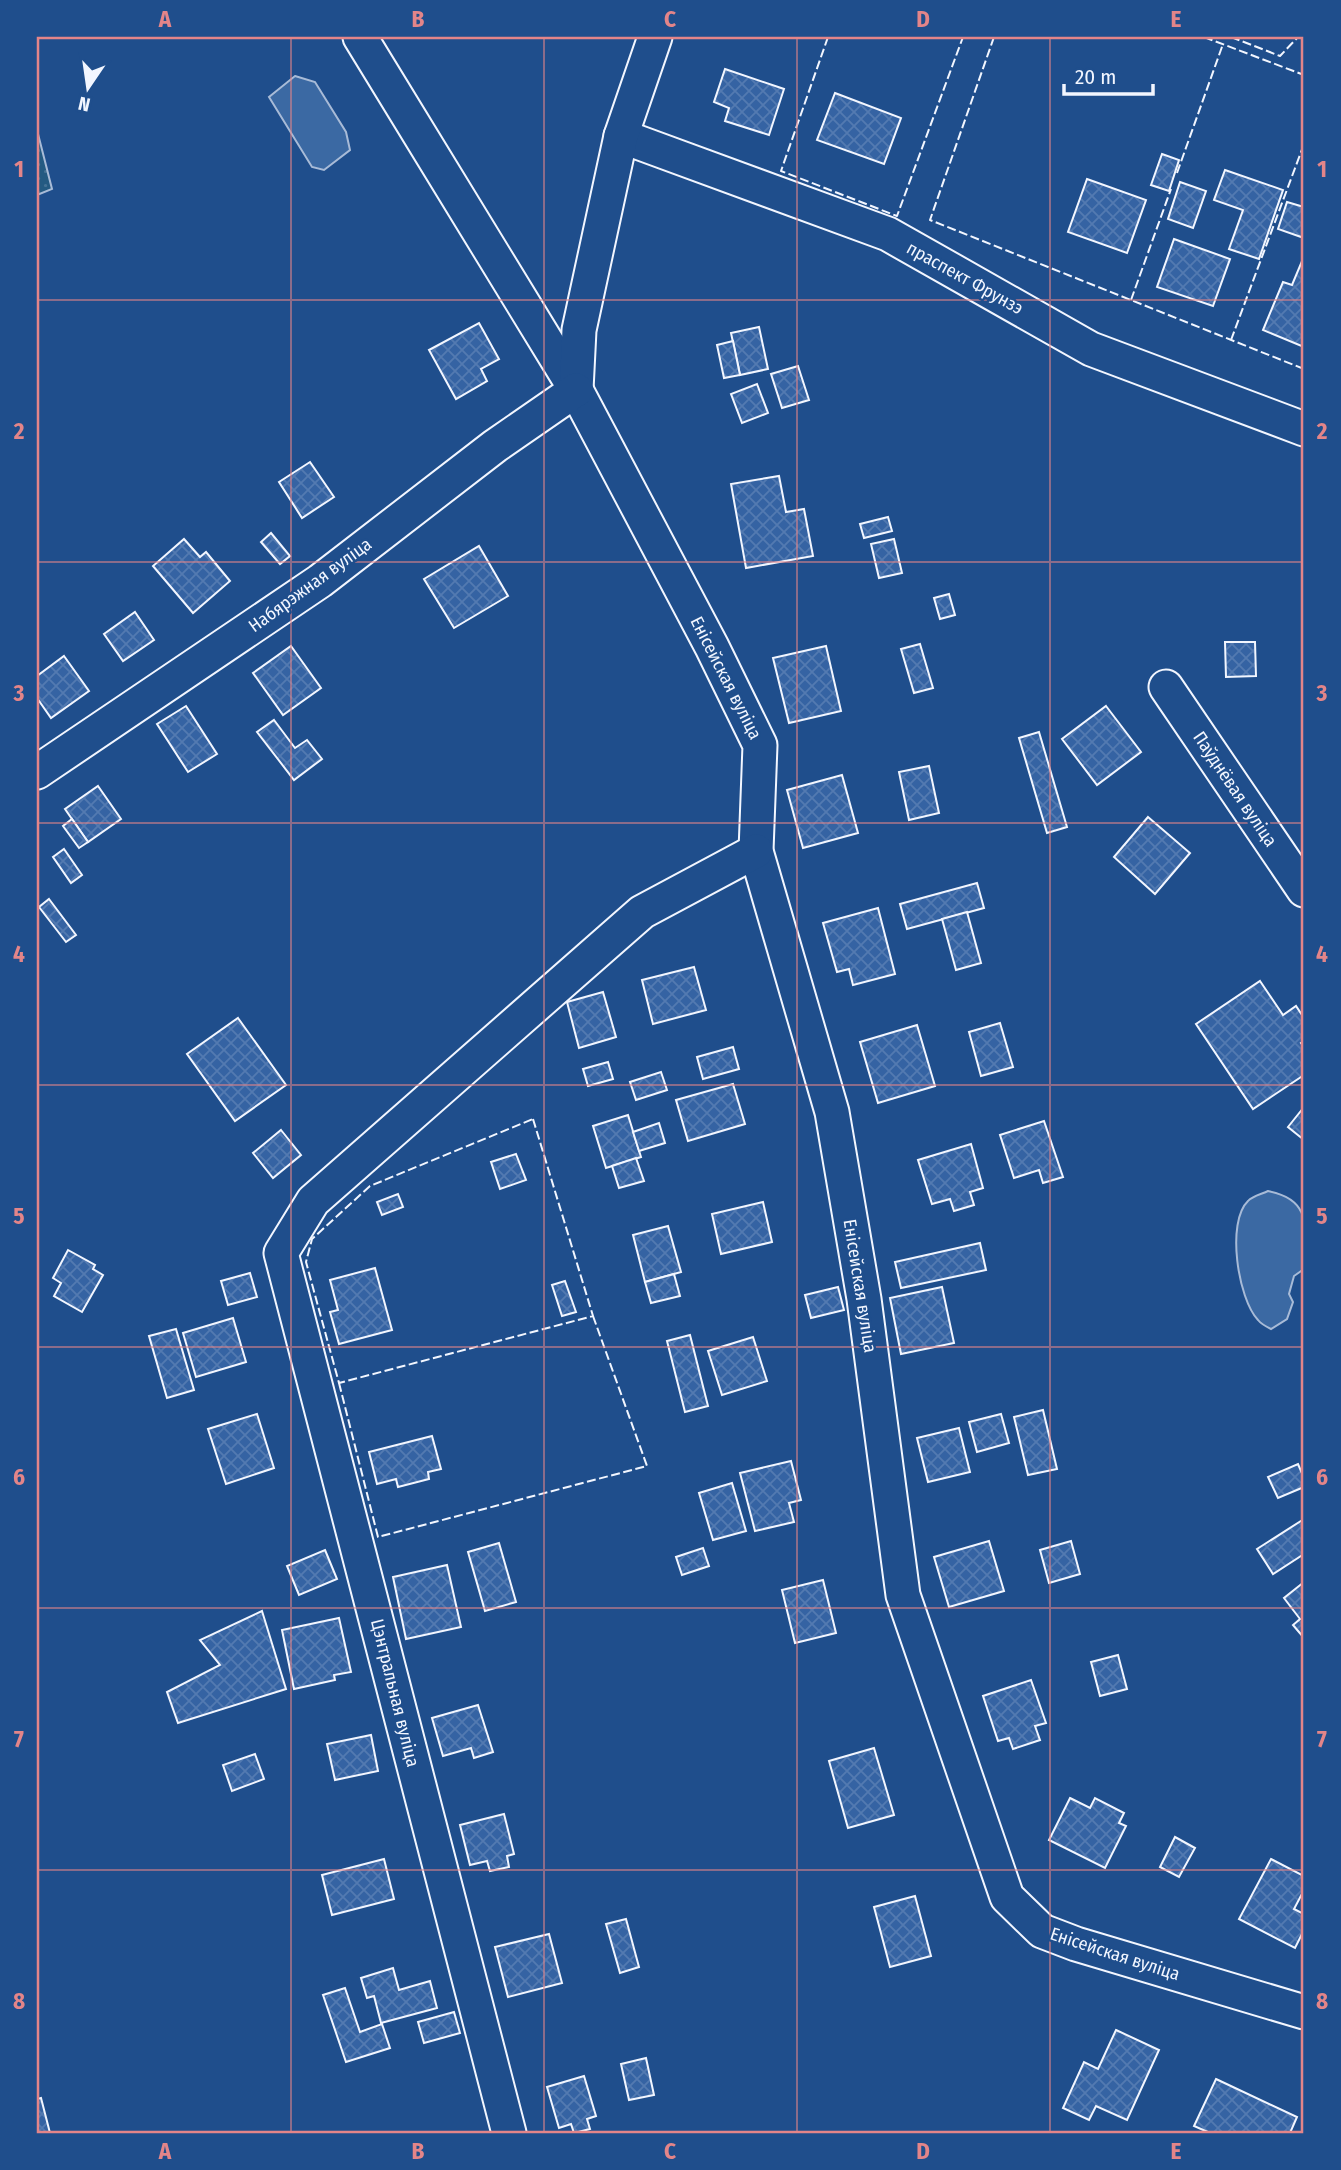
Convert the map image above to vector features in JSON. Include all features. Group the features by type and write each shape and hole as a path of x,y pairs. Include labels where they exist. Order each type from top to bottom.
{"street":[{"name":"Енісейская вуліца","path":"360,37 576,390 712,647 760,745 756,852 832,1112 863,1299 903,1595 1007,1897 1042,1931 1076,1944 1304,2011"},
{"path":"576,390 579,330 621,136 654,37"},
{"name":"праспект Фрунзэ","path":"621,136 888,234 1091,349 1304,429"},
{"name":"Набярэжная вуліца","path":"37,772 320,581 495,446 576,390"},
{"name":"Паўднёвая вуліца","path":"1166,687 1304,890"},
{"name":"Цэнтральная вуліца","path":"509,2133 281,1254 313,1201 642,912 756,852"}],"shaded area":[{"path":"295,76 315,82 346,132 350,150 324,170 312,167 269,97"},
{"path":"37,130 52,189 37,195"},
{"path":"1268,1191 1283,1195 1293,1202 1304,1219 1305,1230 1304,1269 1294,1276 1289,1294 1293,1302 1287,1319 1271,1329 1258,1320 1245,1296 1240,1279 1236,1242 1241,1211 1250,1199"}],"building":[{"path":"725,69 784,89 769,135 725,121 729,108 714,102"},
{"path":"835,93 901,118 884,164 817,140"},
{"path":"1162,154 1179,160 1169,191 1151,185"},
{"path":"1225,170 1283,190 1259,259 1229,249 1243,210 1214,200"},
{"path":"1087,179 1146,200 1127,253 1068,232"},
{"path":"1180,182 1206,191 1193,228 1168,219"},
{"path":"1287,202 1304,207 1304,238 1278,229"},
{"path":"1174,239 1230,259 1213,306 1157,287"},
{"path":"1302,261 1304,347 1263,330 1283,282 1292,285"},
{"path":"479,323 499,359 481,369 487,381 456,399 429,350"},
{"path":"759,327 768,369 740,375 731,333"},
{"path":"733,341 740,375 724,378 717,345"},
{"path":"798,366 809,400 782,408 771,374"},
{"path":"757,384 768,413 742,423 731,394"},
{"path":"310,462 334,497 302,518 279,482"},
{"path":"779,476 786,512 804,509 813,556 746,568 731,484"},
{"path":"888,517 892,531 864,538 860,524"},
{"path":"271,533 290,556 280,564 261,542"},
{"path":"184,539 200,557 206,552 230,581 193,613 153,566"},
{"path":"894,539 902,573 879,578 871,544"},
{"path":"479,546 508,596 454,628 424,579"},
{"path":"949,594 955,615 940,619 934,598"},
{"path":"135,612 154,640 123,661 104,634"},
{"path":"1225,642 1255,642 1256,676 1226,677"},
{"path":"920,644 933,688 914,693 901,649"},
{"path":"291,646 321,688 283,715 253,673"},
{"path":"826,646 841,711 789,723 773,658"},
{"path":"64,656 89,691 51,718 37,698 37,676"},
{"path":"186,706 217,754 188,772 157,724"},
{"path":"1106,706 1141,752 1097,785 1062,739"},
{"path":"274,720 295,748 307,740 322,759 294,780 257,732"},
{"path":"1039,732 1067,827 1047,833 1019,738"},
{"path":"929,766 939,813 909,820 899,772"},
{"path":"842,775 858,833 803,848 787,790"},
{"path":"98,786 121,819 88,842 65,809"},
{"path":"1148,817 1190,853 1155,894 1114,857"},
{"path":"72,819 88,842 79,848 63,826"},
{"path":"64,849 82,875 71,883 53,857"},
{"path":"977,883 984,908 907,929 900,904"},
{"path":"49,899 76,935 66,942 39,907"},
{"path":"878,908 895,974 853,985 849,969 837,972 823,923"},
{"path":"967,912 981,963 956,970 942,919"},
{"path":"694,967 706,1010 653,1024 642,980"},
{"path":"1260,981 1283,1015 1296,1006 1304,1018 1304,1041 1301,1043 1304,1047 1304,1075 1253,1109 1196,1024"},
{"path":"603,992 616,1037 579,1048 567,1002"},
{"path":"238,1018 286,1085 235,1121 187,1054"},
{"path":"1000,1023 1013,1067 981,1076 969,1032"},
{"path":"917,1025 935,1086 878,1103 860,1042"},
{"path":"733,1047 739,1069 703,1079 697,1057"},
{"path":"608,1062 613,1079 588,1086 583,1069"},
{"path":"661,1072 667,1090 636,1100 630,1082"},
{"path":"733,1084 745,1124 688,1141 676,1100"},
{"path":"1304,1107 1304,1140 1288,1127"},
{"path":"628,1115 641,1157 606,1168 593,1126"},
{"path":"1044,1121 1063,1177 1043,1183 1039,1170 1014,1178 1000,1135"},
{"path":"659,1123 665,1143 639,1151 633,1132"},
{"path":"281,1130 301,1155 273,1178 253,1153"},
{"path":"971,1144 983,1188 970,1192 974,1205 954,1211 950,1199 932,1204 918,1160"},
{"path":"516,1154 526,1180 500,1189 491,1162"},
{"path":"636,1158 644,1181 619,1188 612,1166"},
{"path":"398,1194 403,1207 382,1215 377,1202"},
{"path":"763,1202 772,1242 721,1254 712,1214"},
{"path":"668,1226 681,1272 645,1282 633,1235"},
{"path":"980,1243 986,1270 901,1288 895,1262"},
{"path":"68,1250 95,1265 93,1269 103,1275 82,1312 54,1296 61,1283 53,1278"},
{"path":"375,1268 392,1330 339,1344 330,1312 338,1310 330,1280"},
{"path":"250,1273 257,1297 228,1305 221,1281"},
{"path":"674,1274 680,1296 651,1303 645,1282"},
{"path":"565,1281 576,1312 562,1316 552,1285"},
{"path":"838,1287 844,1310 811,1318 805,1295"},
{"path":"942,1287 954,1343 901,1354 890,1298"},
{"path":"233,1318 246,1362 196,1377 183,1333"},
{"path":"176,1329 194,1390 167,1398 149,1336"},
{"path":"690,1335 708,1406 685,1412 667,1341"},
{"path":"753,1337 767,1381 722,1395 708,1351"},
{"path":"1043,1410 1057,1469 1028,1475 1014,1417"},
{"path":"257,1414 274,1468 226,1484 208,1429"},
{"path":"1001,1414 1009,1443 977,1452 969,1422"},
{"path":"959,1428 970,1472 928,1482 917,1438"},
{"path":"432,1436 441,1469 428,1472 429,1479 398,1487 396,1479 377,1484 369,1452"},
{"path":"791,1461 801,1500 789,1503 794,1522 755,1531 740,1473"},
{"path":"1298,1464 1304,1478 1304,1487 1278,1498 1268,1477"},
{"path":"732,1483 746,1531 713,1540 699,1493"},
{"path":"1304,1519 1304,1554 1273,1574 1257,1549"},
{"path":"989,1541 1004,1591 949,1607 934,1557"},
{"path":"1071,1541 1080,1574 1049,1583 1040,1550"},
{"path":"499,1543 516,1602 485,1611 468,1552"},
{"path":"703,1548 709,1566 682,1575 676,1557"},
{"path":"325,1550 337,1579 299,1595 287,1566"},
{"path":"447,1565 461,1627 406,1639 393,1577"},
{"path":"823,1580 836,1633 795,1643 782,1590"},
{"path":"1304,1582 1304,1638 1293,1625 1300,1619 1284,1598"},
{"path":"262,1611 286,1689 178,1723 167,1692 220,1665 200,1640"},
{"path":"339,1618 351,1672 334,1675 335,1680 294,1689 282,1630"},
{"path":"1118,1655 1127,1689 1100,1696 1091,1662"},
{"path":"1031,1680 1046,1723 1035,1726 1040,1740 1013,1749 1009,1738 998,1741 983,1696"},
{"path":"478,1705 493,1752 474,1758 471,1748 443,1756 432,1718"},
{"path":"371,1735 378,1771 335,1780 327,1744"},
{"path":"874,1748 894,1815 848,1828 829,1761"},
{"path":"255,1754 264,1779 232,1791 223,1765"},
{"path":"1070,1798 1090,1808 1095,1798 1124,1813 1119,1823 1126,1826 1105,1868 1049,1840"},
{"path":"504,1814 514,1854 507,1856 509,1867 490,1871 487,1861 470,1865 460,1825"},
{"path":"1175,1837 1195,1848 1179,1877 1160,1867"},
{"path":"384,1859 394,1899 332,1915 322,1875"},
{"path":"1271,1859 1304,1876 1304,1890 1294,1909 1304,1914 1304,1930 1295,1948 1239,1919"},
{"path":"915,1896 931,1956 890,1967 874,1907"},
{"path":"626,1919 639,1967 620,1973 606,1924"},
{"path":"549,1934 562,1983 508,1997 495,1947"},
{"path":"393,1968 399,1990 430,1981 437,2008 381,2023 374,1996 367,1998 361,1978"},
{"path":"345,1988 360,2032 382,2024 390,2048 346,2062 323,1995"},
{"path":"454,2012 460,2033 424,2043 418,2022"},
{"path":"1116,2030 1159,2050 1127,2120 1096,2106 1089,2120 1063,2108 1084,2062 1098,2069"},
{"path":"646,2058 654,2095 629,2100 621,2064"},
{"path":"584,2076 596,2116 587,2119 590,2129 574,2133 571,2124 559,2128 547,2087"},
{"path":"1216,2079 1297,2117 1290,2133 1210,2133 1194,2126"},
{"path":"41,2098 50,2133 37,2133 37,2099"}],"fence":[{"path":"828,37 781,171 897,216 963,37"},
{"path":"994,37 930,220 1304,369"},
{"path":"1204,37 1304,75"},
{"path":"1231,37 1280,56 1298,37"},
{"path":"1177,173 1223,44"},
{"path":"1231,340 1304,144"},
{"path":"1131,300 1171,189"},
{"path":"533,1119 593,1316 339,1383 306,1262 312,1239 370,1186 533,1119"},
{"path":"339,1383 378,1537 647,1466 593,1316"}]}
